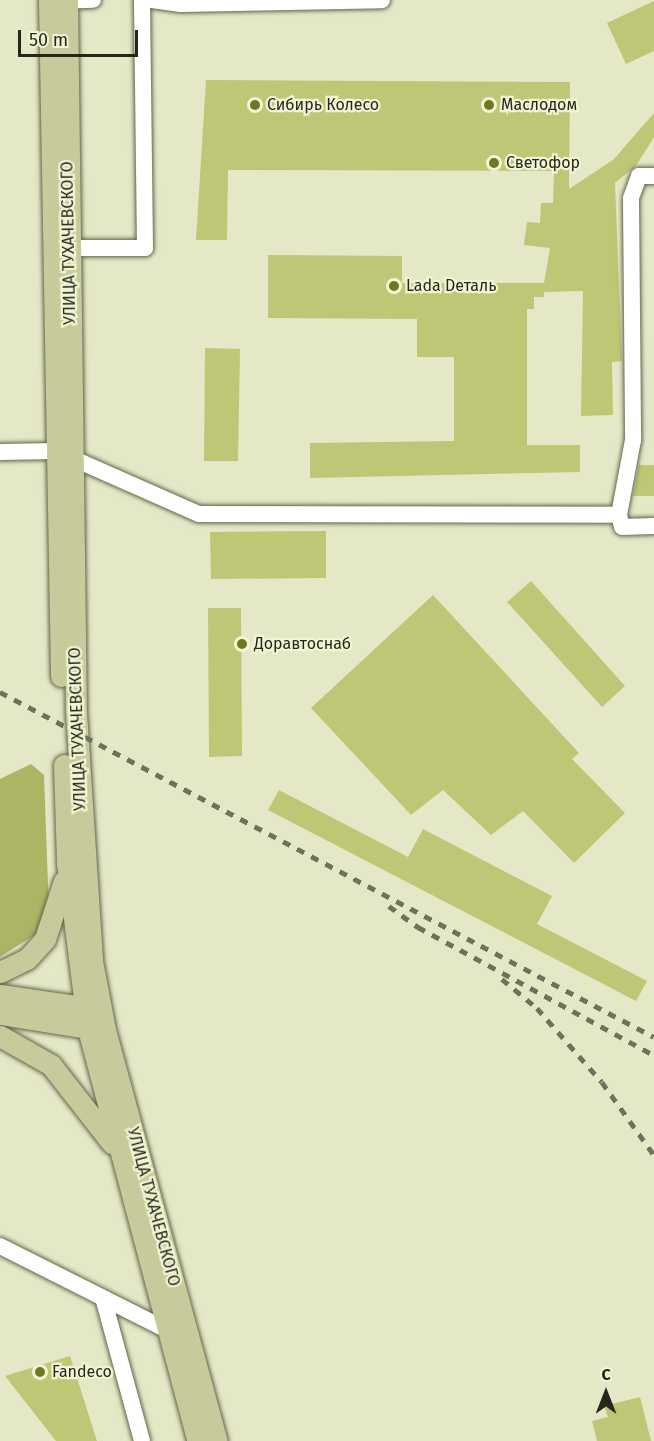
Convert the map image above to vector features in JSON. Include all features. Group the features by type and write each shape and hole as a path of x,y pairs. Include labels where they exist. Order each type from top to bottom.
{"main road":[{"name":"УЛИЦА ТУХАЧЕВСКОГО","path":"58,1 67,863 121,1156 198,1441"},
{"name":"УЛИЦА ТУХАЧЕВСКОГО","path":"64,454 82,852 94,1019 217,1441"},
{"path":"0,972 27,959 45,939 67,863"},
{"path":"0,995 94,1019"},
{"path":"0,1014 94,1019"},
{"path":"0,1036 27,1047 70,1083 121,1156"}],"street":[{"path":"58,1 93,0"},
{"path":"61,248 145,248 142,0"},
{"path":"152,0 181,2 382,0"},
{"path":"654,176 639,176 631,198 633,440 619,515 622,527 654,526"},
{"path":"0,452 64,454 199,514 619,515"},
{"path":"0,1247 104,1301 167,1330"},
{"path":"104,1301 142,1441"}],"green space":[{"path":"31,764 44,775 49,912 36,934 0,957 0,779"}],"building":[{"path":"654,1 654,51 626,64 607,23"},
{"path":"206,80 570,82 569,189 614,159 654,113 654,137 636,166 615,183 622,361 612,362 613,415 581,416 583,291 544,292 544,297 534,297 534,309 527,309 527,445 580,445 580,472 310,478 310,443 454,441 454,357 417,357 417,319 268,318 268,255 402,256 402,283 544,283 550,248 524,245 527,222 540,223 541,203 553,203 554,171 228,170 227,240 196,240"},
{"path":"205,348 240,349 238,461 204,461"},
{"path":"639,465 654,465 654,496 633,496"},
{"path":"326,531 326,578 211,579 210,532"},
{"path":"531,581 625,686 602,707 507,602"},
{"path":"433,595 579,753 572,759 625,813 574,863 523,811 491,835 443,790 411,815 311,708"},
{"path":"208,608 241,608 242,756 209,757"},
{"path":"279,790 408,857 423,829 552,896 537,924 647,981 636,1001 268,810"},
{"path":"70,1356 97,1441 56,1441 5,1376"},
{"path":"640,1397 651,1441 597,1441 592,1421 608,1417 604,1406"}],"railway":[{"path":"0,692 654,1037"},
{"path":"389,906 418,927 654,1055"},
{"path":"502,979 537,1008 602,1082 654,1155"}],"place":[{"name":"Сибирь Колесо","path":"255,105"},
{"name":"Маслодом","path":"489,105"},
{"name":"Светофор","path":"494,163"},
{"name":"Lada Dеталь","path":"394,286"},
{"name":"Доравтоснаб","path":"242,644"},
{"name":"Fandeco","path":"40,1372"}]}
